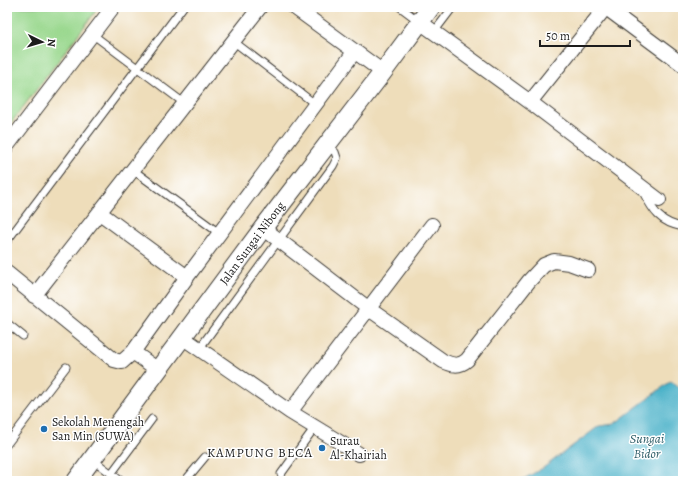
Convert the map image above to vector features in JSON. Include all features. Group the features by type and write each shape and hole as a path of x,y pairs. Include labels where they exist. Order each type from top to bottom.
{"street":[{"path":"8,141 113,7"},
{"path":"34,296 100,214 184,103 260,7"},
{"path":"294,7 382,72"},
{"name":"Jalan Sungai Nibong","path":"76,481 263,228 382,72 427,27 430,7"},
{"path":"530,102 606,7 683,65"},
{"path":"427,27 530,102 659,200"},
{"path":"7,273 114,360 122,362 133,352 186,277 354,51"},
{"path":"100,214 186,277"},
{"path":"290,412 432,225"},
{"path":"263,228 369,309 443,361 453,365 463,364 467,360 529,281 544,265 554,261 569,263 588,270"},
{"path":"182,337 290,412 360,454"},
{"path":"133,352 158,370"}],"lane":[{"path":"7,241 183,7"},
{"path":"400,7 427,27 453,7"},
{"path":"92,34 184,103"},
{"path":"233,41 315,104"},
{"path":"199,349 333,166 337,158 335,152 326,145"},
{"path":"133,170 219,233"},
{"path":"639,185 651,208 662,220 673,225 683,227"},
{"path":"7,323 23,336"},
{"path":"7,444 66,367"},
{"path":"112,474 152,419"},
{"path":"282,474 315,427"},
{"path":"185,481 205,457"},
{"path":"92,459 121,481"}],"green space":[{"path":"7,7 91,7 96,11 8,127"}],"water":[{"name":"Sungai Bidor","path":"671,381 683,391 683,481 520,481 543,468 599,426 614,424"}],"place":[{"name":"Sekolah Menengah San Min (SUWA)","path":"44,429"},
{"name":"Surau Al-Khairiah","path":"322,448"}],"district":[{"name":"KAMPUNG BECA","path":"260,452"}]}
